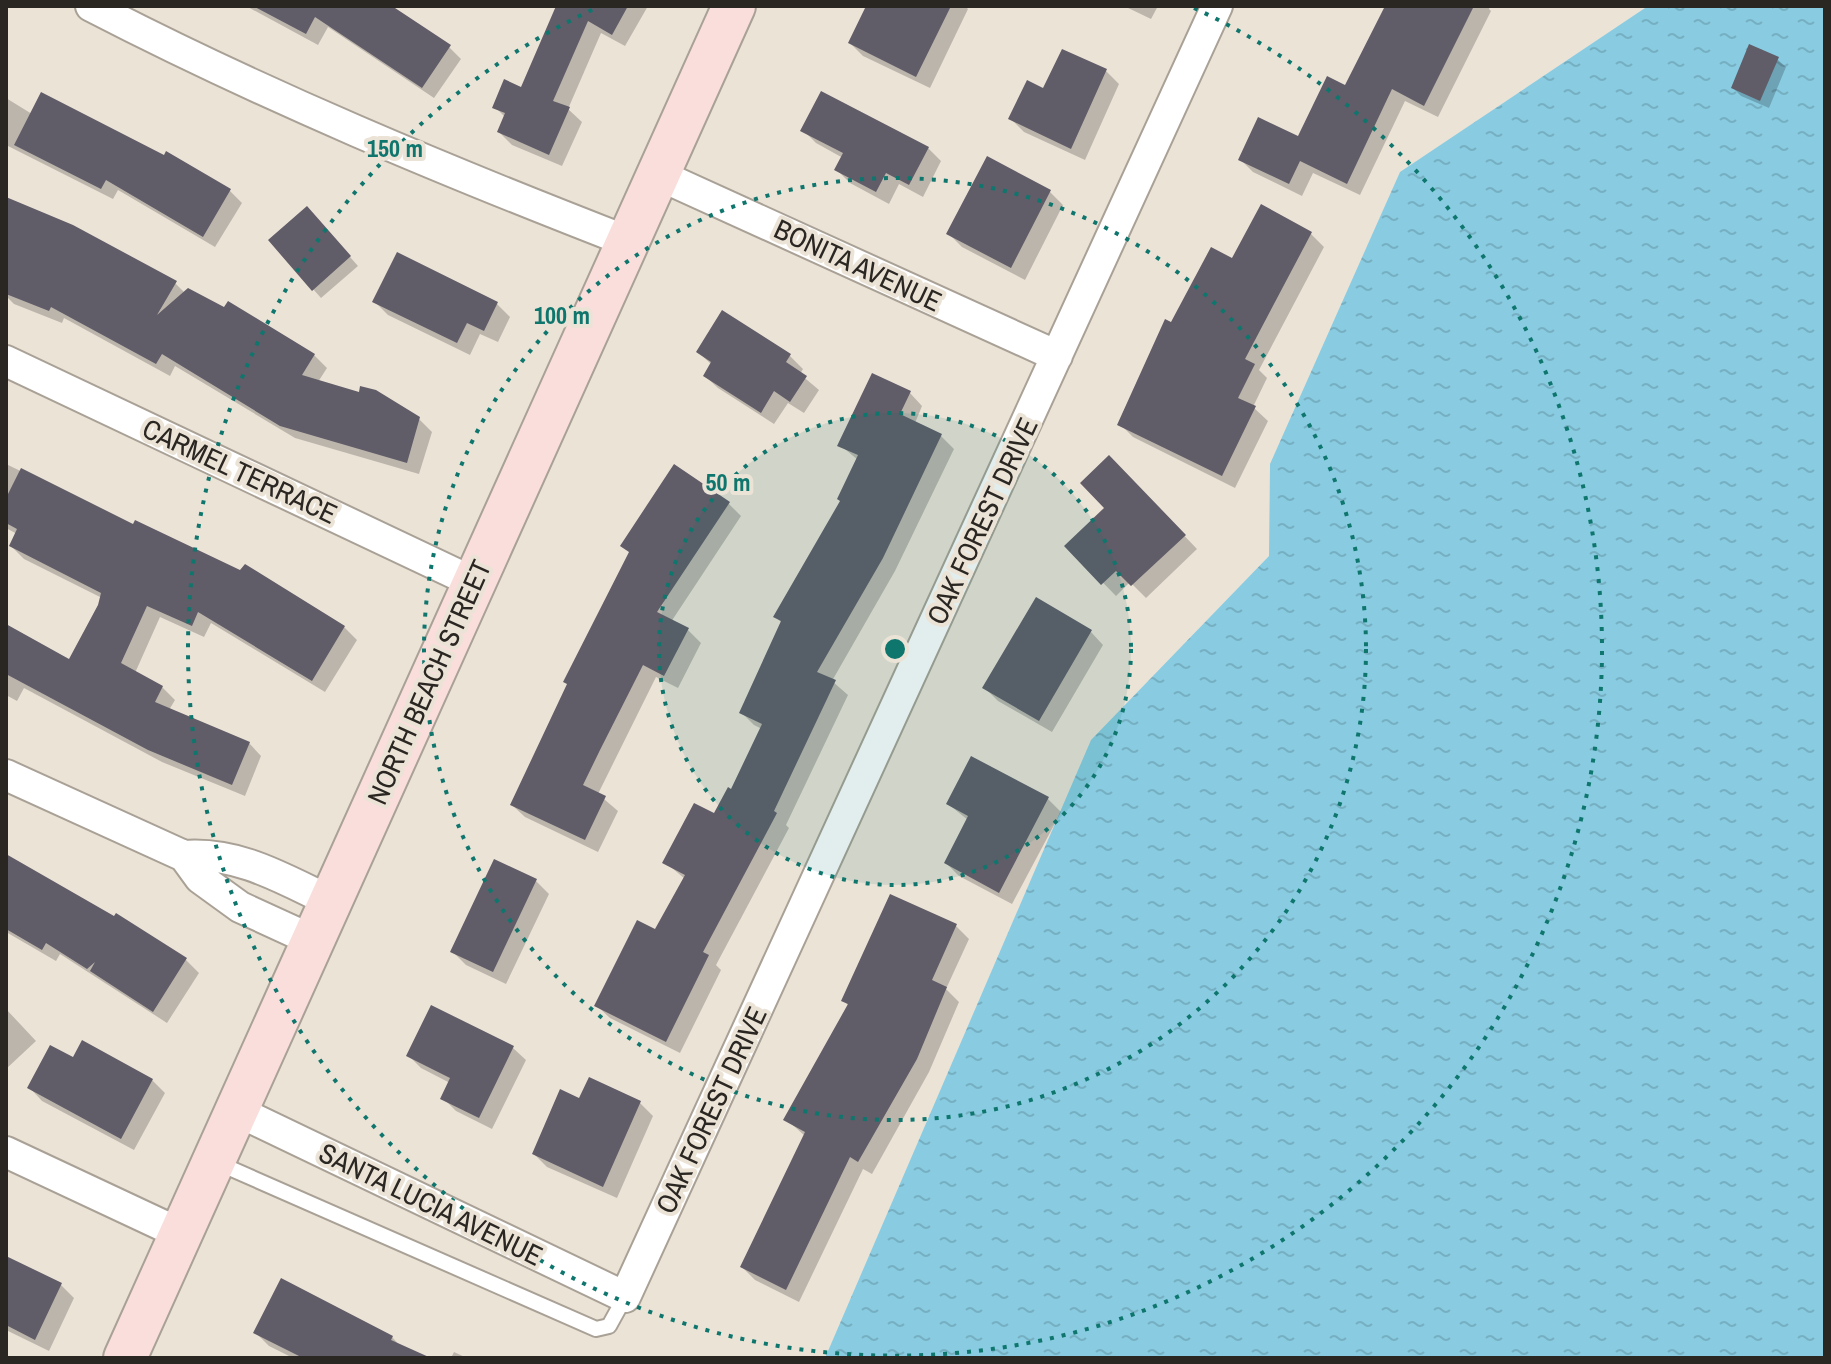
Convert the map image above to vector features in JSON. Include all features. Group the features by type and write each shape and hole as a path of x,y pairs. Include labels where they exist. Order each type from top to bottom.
{"street":[{"path":"91,6 185,55 456,175 629,242"},
{"name":"NORTH BEACH STREET","path":"125,1358 734,6"},
{"name":"OAK FOREST DRIVE","path":"625,1297 1217,6"},
{"name":"BONITA AVENUE","path":"659,175 1057,356"},
{"name":"CARMEL TERRACE","path":"6,361 473,582"},
{"path":"6,775 184,856 211,854 258,867 332,902"},
{"path":"184,856 200,878 240,907 314,941"},
{"name":"SANTA LUCIA AVENUE","path":"237,1111 625,1297"},
{"path":"6,1152 181,1234"}],"lane":[{"path":"214,1161 596,1329 609,1326 625,1297"}],"water":[{"path":"1648,6 1825,6 1825,1358 825,1358 1091,740 1269,556 1270,464 1400,172"}],"building":[{"path":"253,6 392,6 451,45 422,88 315,17 306,34"},
{"path":"556,6 628,6 612,35 588,21 553,101 570,107 549,155 497,132 505,113 492,108 504,79 521,87"},
{"path":"866,6 951,6 916,77 848,43"},
{"path":"1385,6 1474,6 1424,106 1392,89 1347,184 1300,161 1289,184 1238,160 1258,117 1298,136 1327,76 1345,85"},
{"path":"1749,44 1779,57 1760,101 1731,88"},
{"path":"1062,49 1107,69 1071,149 1008,119 1027,80 1043,88"},
{"path":"821,91 929,147 909,185 886,173 876,192 834,170 843,153 800,131"},
{"path":"41,92 164,155 166,151 231,189 203,237 106,180 101,189 14,145"},
{"path":"987,156 1051,190 1011,268 946,234"},
{"path":"6,197 73,225 177,281 157,315 188,288 224,307 228,301 315,354 302,375 359,392 360,386 376,390 420,417 407,463 280,426 162,354 156,364 51,307 49,311 6,294"},
{"path":"1261,204 1312,232 1245,359 1255,364 1238,398 1256,406 1222,476 1117,425 1165,319 1171,322 1211,247 1232,258"},
{"path":"307,206 351,256 312,291 268,240"},
{"path":"397,252 498,302 484,331 467,323 457,343 372,302"},
{"path":"722,310 791,354 786,362 807,376 790,402 774,391 761,413 703,376 711,362 696,352"},
{"path":"872,373 911,391 900,414 942,434 883,558 817,672 836,680 774,811 777,813 703,952 709,955 666,1042 594,1006 637,920 655,929 685,875 662,863 694,803 714,813 728,787 731,789 762,724 739,713 781,621 773,617 840,501 837,499 858,455 837,446"},
{"path":"1109,455 1186,535 1131,586 1116,571 1101,585 1064,546 1104,508 1080,483"},
{"path":"674,464 730,502 657,612 689,628 664,676 643,665 600,750 583,785 606,796 585,840 510,805 567,684 563,682 629,552 620,546"},
{"path":"21,468 133,524 135,520 240,570 245,564 345,626 312,681 198,612 192,626 147,606 121,663 163,686 155,702 250,742 232,785 148,750 6,674 6,624 69,659 98,605 101,593 9,546 17,529 6,523 6,498"},
{"path":"1036,597 1092,630 1039,721 982,688"},
{"path":"971,756 1049,797 999,893 944,863 968,816 946,804"},
{"path":"6,854 114,916 116,913 187,958 153,1012 90,971 95,962 87,969 46,943 42,950 6,929"},
{"path":"494,859 537,879 493,972 450,952"},
{"path":"890,894 957,924 932,980 947,987 917,1059 858,1162 850,1157 786,1290 740,1267 805,1132 783,1120 848,1004 841,1001"},
{"path":"431,1005 514,1046 479,1118 440,1099 450,1078 406,1056"},
{"path":"82,1040 153,1079 121,1139 27,1088 50,1045 73,1057"},
{"path":"589,1077 641,1101 603,1187 532,1154 560,1089 579,1098"},
{"path":"6,1256 62,1283 35,1340 6,1325"},
{"path":"281,1278 393,1336 391,1340 431,1358 303,1358 253,1333"}]}
